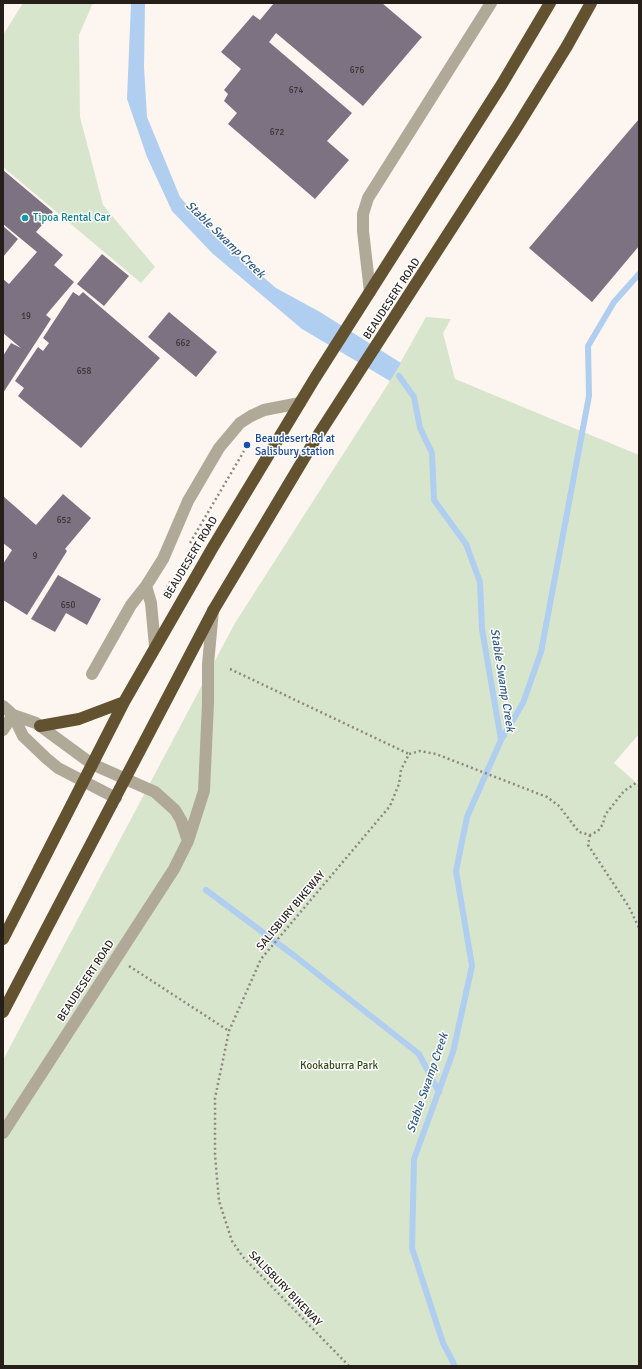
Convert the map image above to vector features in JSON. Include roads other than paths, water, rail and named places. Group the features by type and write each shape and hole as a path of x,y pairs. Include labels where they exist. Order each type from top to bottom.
{"highway":[{"name":"BEAUDESERT ROAD","path":"3,939 83,781 155,646 315,378 502,84 550,3"},
{"name":"BEAUDESERT ROAD","path":"3,1012 126,780 214,609 316,440 398,315 567,46 591,3"},
{"path":"40,726 79,719 124,702"}],"street":[{"name":"BEAUDESERT ROAD","path":"369,294 363,231 363,214 368,198 491,3"},
{"path":"92,674 131,605 146,586 163,559 188,501 219,448 240,423 257,413 300,403"},
{"name":"BEAUDESERT ROAD","path":"146,586 151,603 155,646"},
{"name":"BEAUDESERT ROAD","path":"3,1133 174,869 188,841 204,791 208,710 208,664 214,609"},
{"path":"3,706 13,715 40,726 92,764 155,792 175,810 181,820 188,841"},
{"path":"3,730 13,715"},
{"path":"13,715 23,736 58,768 116,798"}],"water":[{"path":"131,3 145,3 144,67 147,117 180,197 215,236 276,288 320,312 401,363 390,381 302,329 212,253 172,211 147,157 127,99"}],"waterway":[{"path":"501,740 523,703 541,652 589,396 588,346 614,302 639,274"},
{"name":"Stable Swamp Creek","path":"399,376 414,397 420,428 432,453 434,500 466,544 480,582 482,629 501,740 467,817 456,871 472,966 453,1052 414,1159 412,1248 443,1343 455,1366"},
{"path":"206,890 296,957 419,1054 439,1092"}],"place":[{"name":"Tipoa Rental Car","path":"25,218"},
{"name":"Beaudesert Rd at Salisbury station","path":"247,445"}],"park label":[{"name":"Kookaburra Park","path":"339,1066"}]}
